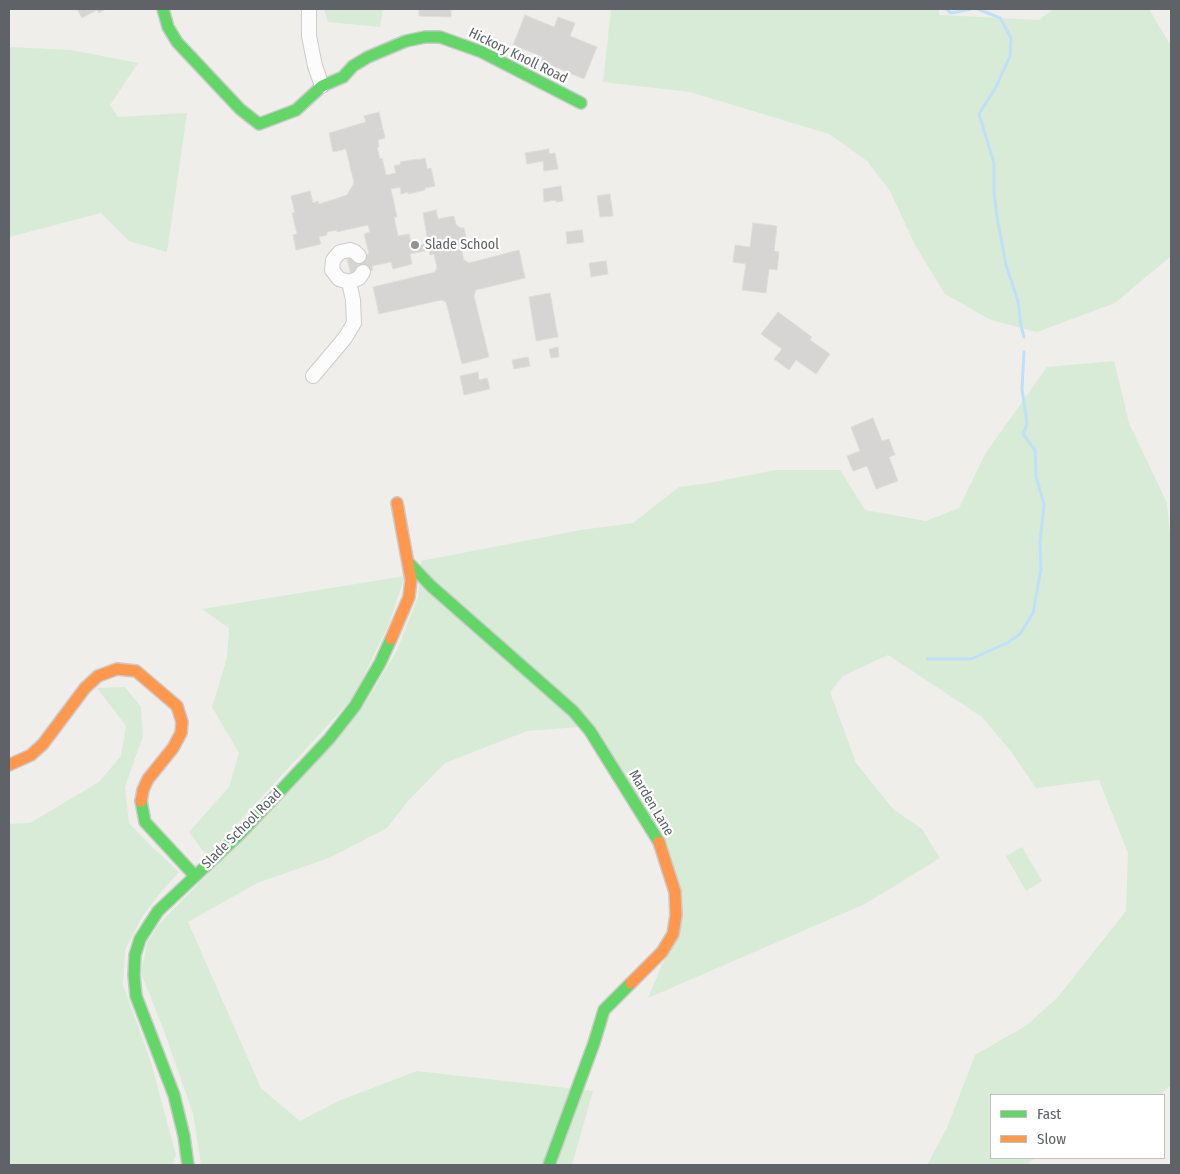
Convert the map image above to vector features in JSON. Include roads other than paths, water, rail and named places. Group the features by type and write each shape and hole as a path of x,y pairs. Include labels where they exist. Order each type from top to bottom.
{"street":[{"name":"Hickory Knoll Road","path":"163,9 168,27 177,42 240,109 259,124 296,110 322,86 343,77 353,66 382,50 425,37 440,37 482,52 581,103"},
{"path":"309,9 309,36 315,66 322,86"},
{"path":"359,256 355,252 345,250 333,260 332,270 338,279 349,282 359,278 363,272"},
{"path":"313,376 345,338 354,323 353,300 349,282"},
{"name":"Slade School Road","path":"188,1165 184,1136 174,1095 136,996 134,976 135,955 140,939 158,911 240,834 329,739 356,706 380,663 408,597 411,580 409,562 397,502"},
{"name":"Marden Lane","path":"409,562 431,586 573,711 590,731 660,843 675,892 676,915 673,934 662,952 604,1010 594,1043 549,1165"},
{"path":"9,765 31,755 43,744 85,688 98,676 117,669 136,671 177,706 182,722 181,733 173,748 148,779 143,790 142,812 145,822 151,830 196,876"}],"waterway":[{"path":"946,9 951,13 971,9"},
{"path":"978,9 1000,18 1011,38 1010,56 996,87 979,114 994,163 994,192 997,217 1006,265 1018,301 1024,337"},
{"path":"928,659 971,659 1007,643 1020,634 1033,613 1041,569 1040,543 1044,504 1036,477 1035,450 1023,434 1027,424 1022,389 1024,352"}],"place":[{"name":"Slade School","path":"415,245"}]}
